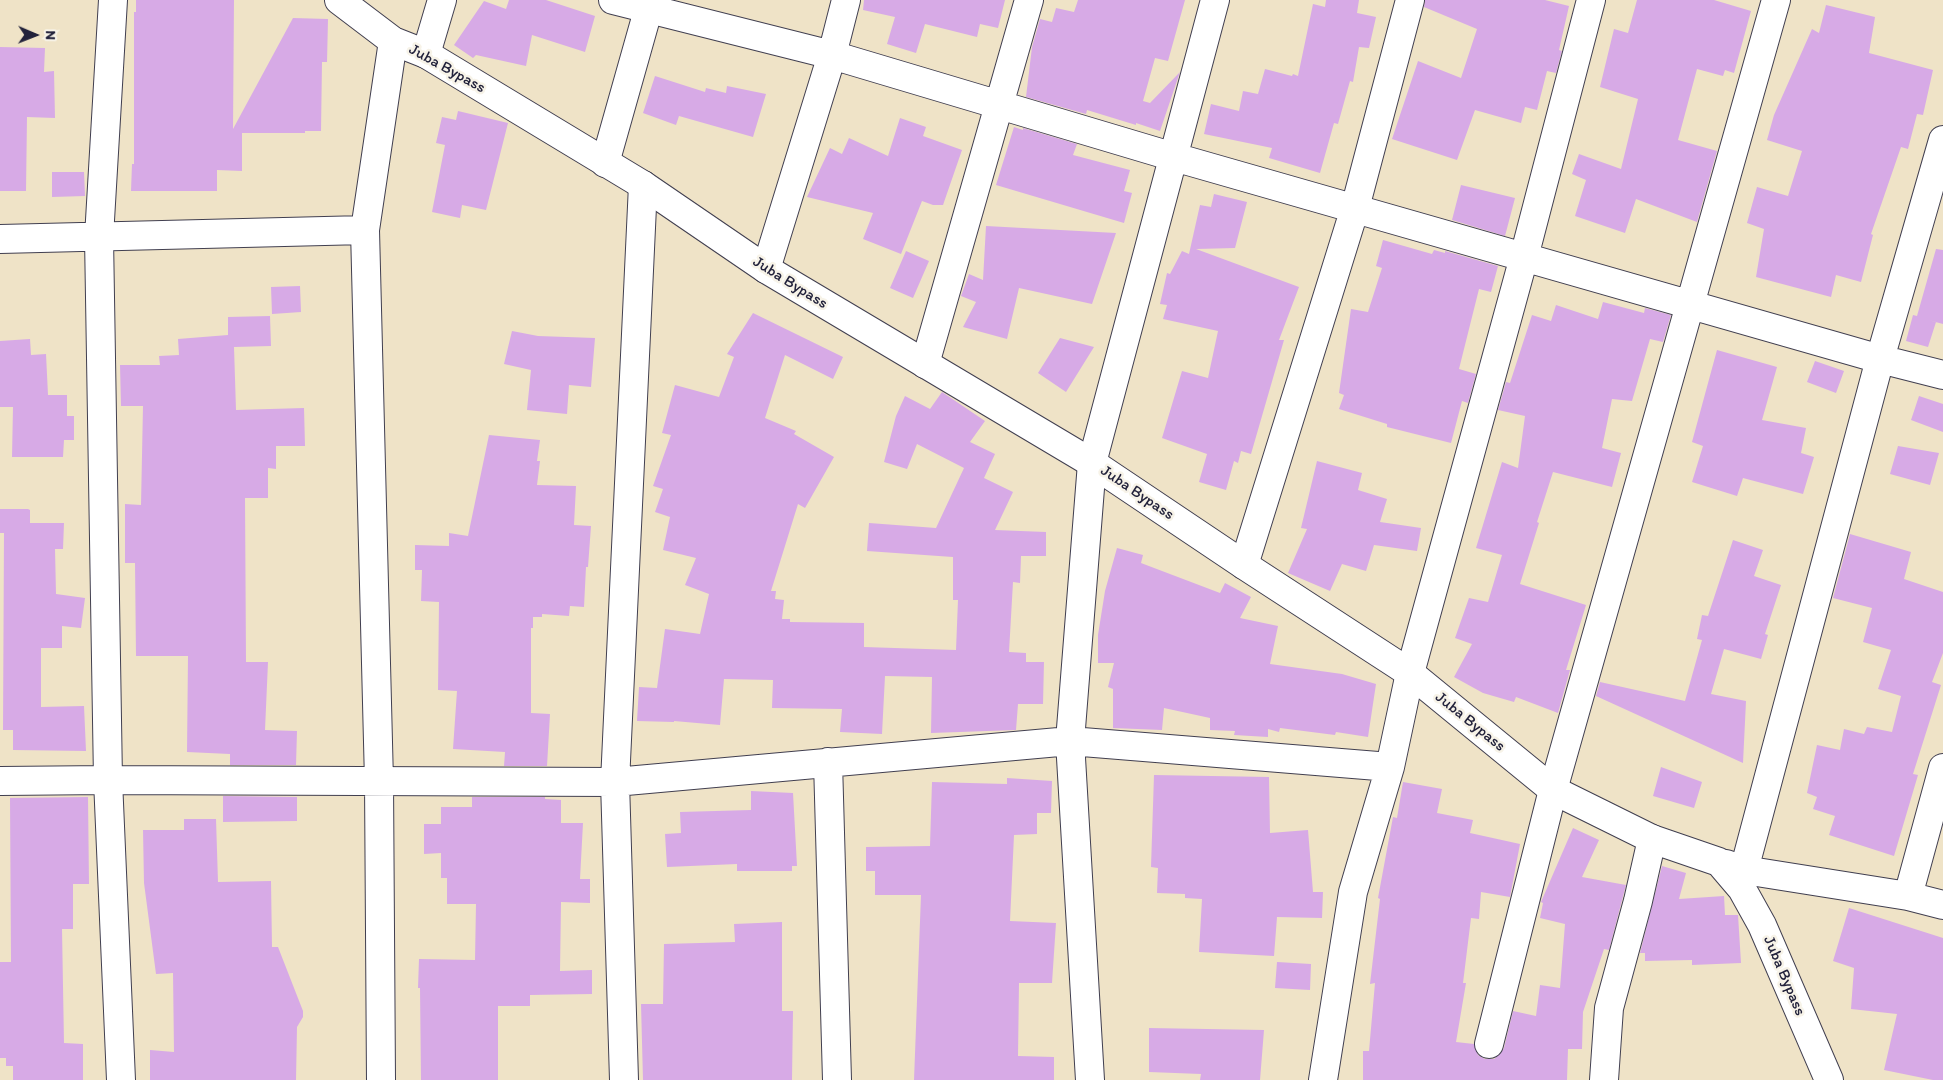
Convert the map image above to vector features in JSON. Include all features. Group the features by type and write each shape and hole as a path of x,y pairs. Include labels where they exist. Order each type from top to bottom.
{"street":[{"path":"113,0 99,236 108,780 121,1080"},
{"name":"Juba Bypass","path":"339,0 393,41 426,54 643,185 766,270 1092,462 1244,565 1410,673 1554,790 1652,839 1731,866 1762,925 1829,1080"},
{"path":"426,54 442,0"},
{"path":"613,0 650,5 832,55 1174,157 1880,359 1943,375"},
{"path":"766,270 832,55 846,0"},
{"path":"925,364 1029,0"},
{"path":"1090,1080 1070,741 1092,462 1214,0"},
{"path":"1244,565 1355,208 1410,0"},
{"path":"1323,1080 1353,892 1390,767 1410,673 1524,257 1591,0"},
{"path":"1490,1044 1554,790 1776,0"},
{"path":"605,163 650,5"},
{"path":"381,1080 379,781 365,230 393,41"},
{"path":"1943,140 1731,866 1908,896 1943,905"},
{"path":"624,1080 615,782 643,185"},
{"path":"0,239 365,230"},
{"path":"0,781 615,782 1070,741 1390,767"},
{"path":"828,762 837,1080"},
{"path":"1908,896 1943,768"},
{"path":"1604,1080 1609,1008 1638,901 1652,839"}],"building":[{"path":"136,0 234,0 233,129 293,18 328,19 327,62 322,62 321,131 305,131 305,133 242,133 242,171 217,170 217,191 131,191 132,164 134,164 134,12 136,12"},
{"path":"509,0 546,0 595,16 585,52 532,35 526,66 476,55 473,58 454,45 484,1 506,9"},
{"path":"864,0 1005,0 998,28 980,24 977,37 925,24 916,53 887,44 895,17 863,10"},
{"path":"1078,0 1185,0 1168,61 1155,58 1143,101 1150,103 1180,72 1160,131 1087,110 1086,114 1026,97 1032,47 1040,19 1052,22 1056,8 1074,12"},
{"path":"1326,0 1359,0 1357,13 1376,17 1369,48 1359,47 1353,82 1350,81 1338,124 1334,123 1320,173 1269,158 1272,148 1204,134 1211,104 1239,111 1243,91 1258,94 1265,69 1298,76 1313,4 1325,7"},
{"path":"1425,0 1545,0 1569,6 1559,50 1562,51 1556,73 1547,71 1537,110 1525,107 1521,123 1475,110 1457,160 1392,139 1418,61 1461,78 1477,29 1424,7"},
{"path":"1637,0 1714,0 1751,11 1734,73 1725,70 1723,76 1697,69 1678,140 1717,151 1697,222 1636,199 1625,233 1575,216 1586,180 1572,174 1579,154 1621,169 1638,99 1600,87 1614,29 1628,33"},
{"path":"1826,5 1875,17 1869,53 1933,70 1923,115 1917,114 1908,149 1901,147 1871,234 1873,235 1861,282 1836,275 1831,297 1756,277 1764,229 1747,223 1757,187 1788,196 1802,151 1767,140 1774,115 1812,29 1819,33"},
{"path":"0,47 45,48 44,72 54,71 55,118 27,117 26,191 0,191"},
{"path":"655,76 705,92 706,88 726,93 727,86 766,94 753,137 679,116 676,125 643,113"},
{"path":"458,111 508,123 486,210 462,205 460,218 432,212 445,145 436,143 442,117 456,120"},
{"path":"900,118 926,127 923,136 962,150 943,205 933,205 922,201 901,254 863,239 873,213 807,197 830,148 842,154 849,138 888,156"},
{"path":"1014,127 1077,144 1073,155 1130,170 1124,191 1132,193 1124,223 996,185"},
{"path":"52,172 84,172 85,196 52,197"},
{"path":"1461,185 1515,198 1505,236 1452,220"},
{"path":"1214,194 1247,202 1235,248 1196,249 1299,287 1279,340 1284,340 1251,454 1241,451 1238,463 1234,461 1226,490 1199,482 1207,454 1162,438 1182,371 1208,378 1218,331 1163,319 1167,305 1160,304 1167,273 1170,274 1182,251 1189,254 1200,205 1211,207"},
{"path":"986,226 1116,233 1092,304 1019,288 1007,339 963,327 976,302 961,296 969,274 983,280"},
{"path":"1383,240 1432,254 1434,250 1445,253 1445,251 1498,266 1491,292 1479,289 1459,369 1476,374 1468,403 1462,401 1451,443 1387,427 1387,424 1339,409 1344,395 1339,393 1351,309 1368,312 1382,268 1376,266"},
{"path":"1936,249 1943,250 1943,324 1936,322 1928,347 1906,341 1913,315 1917,316"},
{"path":"906,251 929,261 913,298 890,288"},
{"path":"300,286 301,312 272,314 271,287"},
{"path":"1603,302 1644,313 1645,308 1671,315 1663,342 1650,339 1632,401 1612,399 1602,448 1621,453 1612,487 1553,472 1537,522 1539,523 1520,584 1586,605 1566,670 1570,670 1558,713 1516,697 1514,702 1483,693 1454,677 1472,644 1455,638 1469,598 1488,602 1502,555 1476,548 1502,462 1518,468 1525,416 1498,410 1506,382 1510,383 1532,315 1551,321 1556,305 1598,319"},
{"path":"753,313 843,357 833,379 785,355 765,418 796,431 794,434 834,457 805,508 798,504 771,591 776,591 775,599 784,600 782,619 790,619 790,622 864,623 864,647 956,650 958,600 953,600 953,557 867,551 869,523 936,528 964,468 917,444 907,469 884,462 896,416 905,396 930,409 942,392 985,421 970,442 995,454 984,478 1013,492 995,530 1046,532 1046,556 1021,556 1020,583 1013,582 1009,652 1026,653 1026,662 1044,662 1043,704 1018,704 1016,730 931,733 932,677 885,676 882,734 840,732 842,709 772,708 773,680 724,679 720,725 674,721 637,721 639,687 657,688 665,629 700,634 709,594 685,585 696,558 663,550 670,517 655,512 663,489 653,486 671,435 662,433 675,385 719,397 734,357 727,354"},
{"path":"270,316 271,346 234,347 236,410 304,408 305,446 276,446 276,469 268,468 268,498 245,498 246,662 268,662 265,730 297,731 296,765 230,765 230,754 187,752 188,656 136,656 135,563 125,563 125,504 141,505 143,406 121,406 120,365 160,365 159,356 179,355 178,339 228,335 228,317"},
{"path":"512,331 538,336 595,338 591,387 569,385 567,414 527,410 531,370 504,364"},
{"path":"1060,338 1094,347 1066,392 1038,373"},
{"path":"30,339 31,355 46,354 48,395 67,395 67,416 74,416 74,440 64,440 63,457 12,457 13,407 0,407 0,341"},
{"path":"1717,350 1777,367 1762,420 1806,428 1801,453 1814,457 1803,494 1743,478 1737,496 1692,482 1703,446 1692,442"},
{"path":"1815,361 1844,371 1836,393 1807,382"},
{"path":"1919,396 1943,404 1943,432 1911,420"},
{"path":"489,435 540,440 537,461 540,461 537,485 576,486 574,525 591,526 584,607 570,606 569,616 542,614 542,617 533,617 533,628 531,628 531,713 550,714 547,766 504,766 505,752 453,749 457,691 438,690 439,602 421,601 422,570 415,570 415,545 449,546 449,533 468,536"},
{"path":"1898,446 1939,453 1930,485 1890,474"},
{"path":"1317,461 1362,473 1358,490 1387,499 1380,522 1421,528 1417,551 1374,545 1366,571 1342,564 1330,591 1288,573 1307,529 1301,528"},
{"path":"0,509 28,509 30,510 30,523 64,523 63,549 55,549 56,594 85,598 81,628 62,626 62,648 41,648 41,707 84,706 86,751 13,750 13,730 3,730 4,533 0,533"},
{"path":"1850,534 1911,552 1904,579 1943,592 1943,653 1932,682 1941,685 1913,774 1918,775 1894,856 1829,835 1835,816 1813,809 1817,797 1807,793 1817,745 1840,750 1844,729 1864,734 1867,727 1892,732 1901,696 1878,689 1891,650 1863,642 1872,608 1833,598"},
{"path":"1733,540 1763,550 1754,576 1781,585 1765,634 1768,635 1761,659 1724,649 1711,694 1746,701 1743,763 1596,696 1600,682 1685,701 1702,640 1697,639 1702,615 1708,616"},
{"path":"1117,548 1143,555 1141,563 1220,593 1225,583 1251,597 1240,618 1278,626 1270,664 1342,674 1376,684 1368,737 1336,732 1335,735 1280,728 1279,732 1268,729 1268,737 1234,735 1235,731 1210,730 1210,718 1164,708 1162,730 1113,728 1113,689 1108,687 1114,663 1098,663 1098,635 1105,591"},
{"path":"1661,767 1702,782 1694,808 1653,796"},
{"path":"1154,775 1269,777 1270,833 1308,830 1313,892 1323,892 1322,918 1277,917 1274,956 1199,952 1202,899 1185,898 1185,894 1157,893 1158,868 1151,867"},
{"path":"1007,778 1052,781 1051,813 1037,813 1037,834 1014,835 1010,921 1056,923 1052,983 1019,983 1018,1056 1054,1057 1054,1080 914,1080 921,895 875,895 875,871 866,871 866,847 930,846 932,782 1007,784"},
{"path":"1403,782 1442,789 1437,813 1473,820 1470,833 1520,844 1510,897 1481,892 1479,919 1471,918 1463,983 1466,983 1456,1042 1474,1044 1478,1055 1485,1059 1494,1059 1504,1048 1513,1011 1536,1016 1540,985 1560,988 1565,924 1540,918 1543,903 1541,902 1573,828 1599,840 1582,877 1626,885 1609,950 1604,949 1583,1012 1582,1049 1568,1049 1567,1080 1363,1080 1363,1051 1369,1051 1375,983 1370,984 1380,899 1378,898 1393,817 1397,818"},
{"path":"751,791 793,793 797,866 792,866 792,871 737,871 737,864 667,867 665,834 681,833 680,812 751,810"},
{"path":"223,796 297,797 297,821 223,822"},
{"path":"88,797 89,884 73,884 73,929 62,929 64,1043 83,1044 83,1080 13,1080 13,1066 6,1066 6,1058 0,1058 0,962 11,962 10,798"},
{"path":"472,797 545,797 545,799 561,800 561,823 583,823 580,879 590,879 590,903 561,902 560,971 592,970 592,994 530,995 530,1006 498,1006 498,1080 421,1080 419,959 475,960 476,904 447,904 447,878 441,878 441,853 424,854 424,824 441,824 441,807 472,807"},
{"path":"184,819 216,819 218,882 271,881 272,947 278,947 303,1011 303,1017 297,1027 296,1080 150,1080 150,1050 174,1052 173,973 156,974 144,883 143,830 184,830"},
{"path":"1662,866 1686,873 1679,899 1724,896 1725,915 1738,915 1741,963 1692,965 1692,960 1645,961 1645,953 1640,953"},
{"path":"1849,908 1943,938 1943,1080 1933,1080 1884,1070 1897,1014 1851,1009 1854,968 1833,961"},
{"path":"782,922 782,1011 793,1011 792,1080 643,1080 641,1004 663,1004 664,944 735,942 734,924"},
{"path":"1277,962 1311,964 1310,990 1275,988"},
{"path":"1149,1028 1264,1030 1260,1080 1200,1080 1201,1074 1149,1072"}]}
